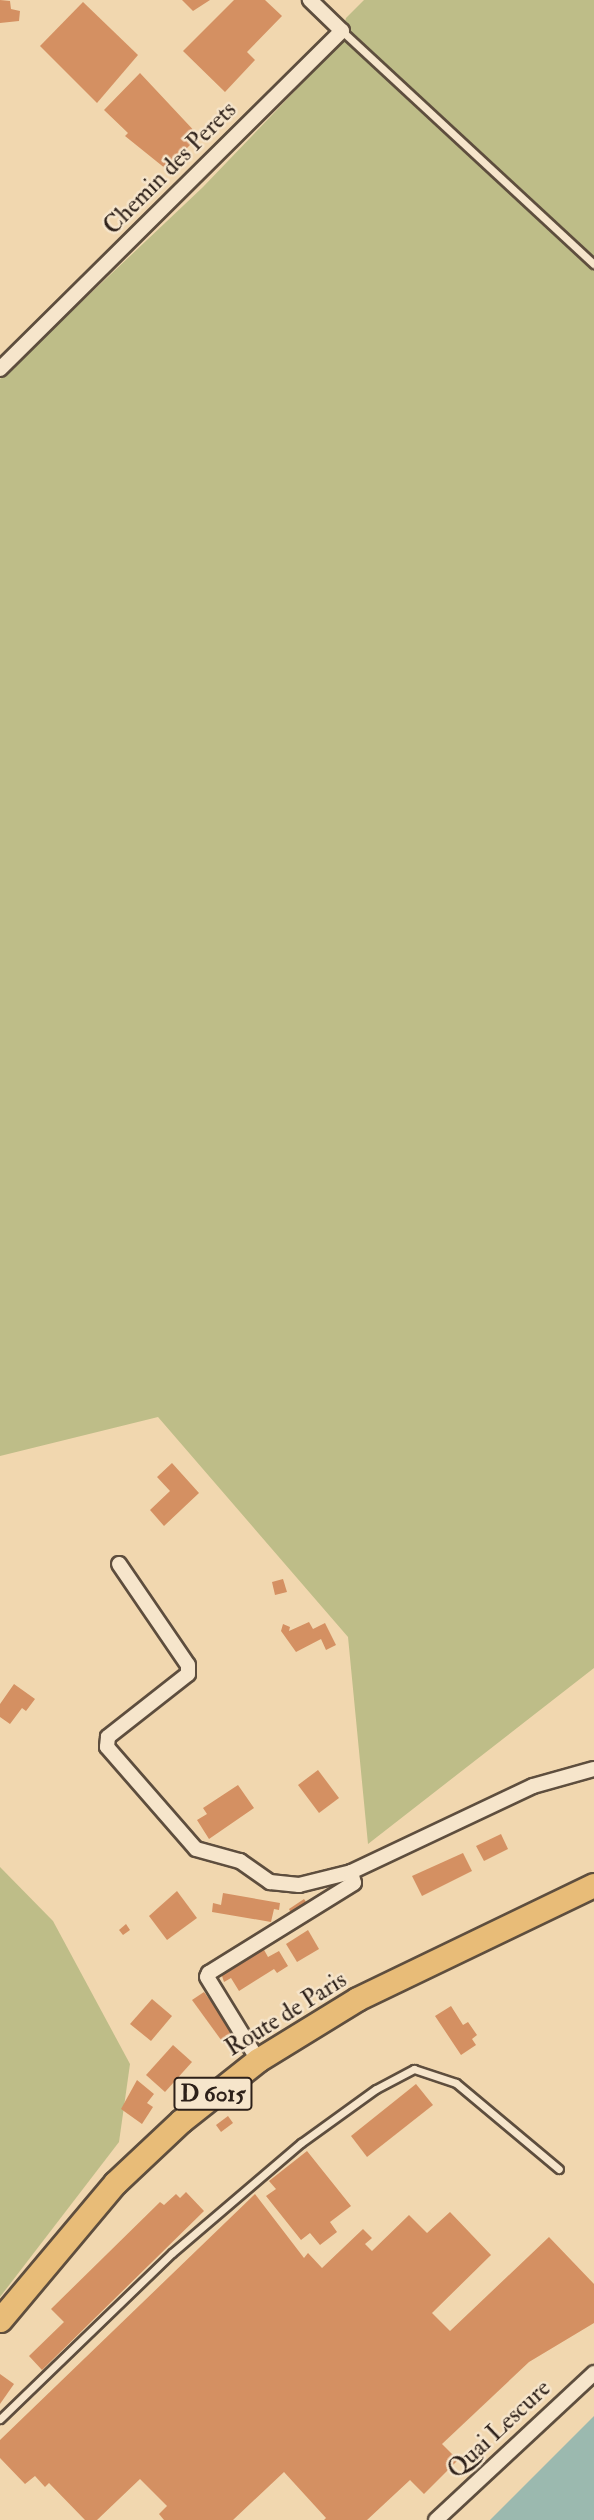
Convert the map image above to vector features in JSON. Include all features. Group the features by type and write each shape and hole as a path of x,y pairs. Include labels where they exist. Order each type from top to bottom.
{"main road":[{"name":"Route de Paris","path":"0,2320 115,2183 181,2121 258,2060 357,1999 588,1891"}],"street":[{"path":"310,0 341,31"},
{"name":"Chemin des Perets","path":"0,369 341,31"},
{"path":"119,1564 188,1665 188,1675 108,1737 107,1747 196,1849 240,1861 270,1882 299,1885 351,1872 533,1786 594,1769"},
{"path":"258,2060 207,1977 209,1973 354,1883 351,1872"},
{"name":"Quai Lescure","path":"436,2520 594,2373"}],"lane":[{"path":"341,31 594,264"},
{"path":"0,2419 172,2253 301,2143 376,2089 414,2069 456,2083 559,2169"}],"shaded area":[{"path":"364,0 594,0 594,1668 368,1844 348,1637 158,1417 0,1456 0,379 203,187 338,46 346,18"},
{"path":"0,1867 53,1921 130,2064 119,2142 0,2297"}],"water":[{"path":"594,2416 594,2520 490,2520"}],"building":[{"path":"0,0 10,1 11,9 20,11 19,21 0,23"},
{"path":"182,0 210,0 193,11"},
{"path":"234,0 265,0 282,16 247,52 255,60 225,92 183,51"},
{"path":"83,2 138,55 97,103 40,46"},
{"path":"140,73 199,136 166,169 125,136 128,133 104,110"},
{"path":"172,1463 199,1493 164,1526 150,1510 170,1491 157,1477"},
{"path":"283,1579 287,1592 275,1595 272,1582"},
{"path":"309,1622 313,1629 325,1623 336,1645 326,1650 321,1639 296,1652 281,1631 283,1624 290,1627 289,1631"},
{"path":"14,1684 35,1699 26,1711 22,1708 10,1724 0,1717 0,1704"},
{"path":"318,1770 339,1798 319,1813 298,1785"},
{"path":"238,1785 254,1808 209,1839 197,1820 207,1814 203,1808"},
{"path":"501,1834 508,1849 484,1861 476,1846"},
{"path":"463,1853 472,1871 422,1896 412,1876"},
{"path":"177,1891 197,1918 167,1940 149,1916"},
{"path":"223,1893 280,1903 279,1910 274,1909 271,1922 212,1912 213,1903 221,1905"},
{"path":"304,1899 308,1905 292,1915 289,1909"},
{"path":"126,1924 130,1930 123,1935 119,1930"},
{"path":"308,1930 319,1949 297,1962 286,1944"},
{"path":"263,1948 268,1957 279,1951 288,1966 277,1973 274,1969 239,1991 231,1978 224,1982 220,1970"},
{"path":"204,1992 237,2035 224,2044 192,2000"},
{"path":"152,1999 172,2016 151,2041 130,2024"},
{"path":"451,2006 463,2025 468,2022 477,2035 472,2039 476,2045 461,2055 435,2016"},
{"path":"173,2045 192,2062 165,2092 146,2075"},
{"path":"137,2080 154,2094 147,2103 153,2107 142,2124 121,2109"},
{"path":"416,2084 433,2105 367,2157 351,2136"},
{"path":"228,2116 233,2123 221,2132 216,2125"},
{"path":"307,2151 351,2206 330,2222 337,2232 320,2245 310,2233 301,2240 266,2196 276,2189 269,2181"},
{"path":"186,2192 204,2211 42,2370 29,2356 64,2322 51,2309 160,2202 164,2205 176,2194 180,2198"},
{"path":"255,2194 304,2258 308,2253 322,2268 363,2229 372,2238 365,2244 372,2251 409,2215 427,2233 450,2212 491,2255 432,2313 450,2331 549,2237 594,2284 594,2323 529,2362 442,2444 458,2460 424,2494 410,2480 367,2520 324,2520 326,2518 284,2472 233,2520 164,2520 159,2514 167,2506 140,2479 97,2520 85,2520 49,2483 45,2487 35,2476 25,2484 0,2458 0,2440"},
{"path":"0,2374 14,2384 0,2404"}]}
